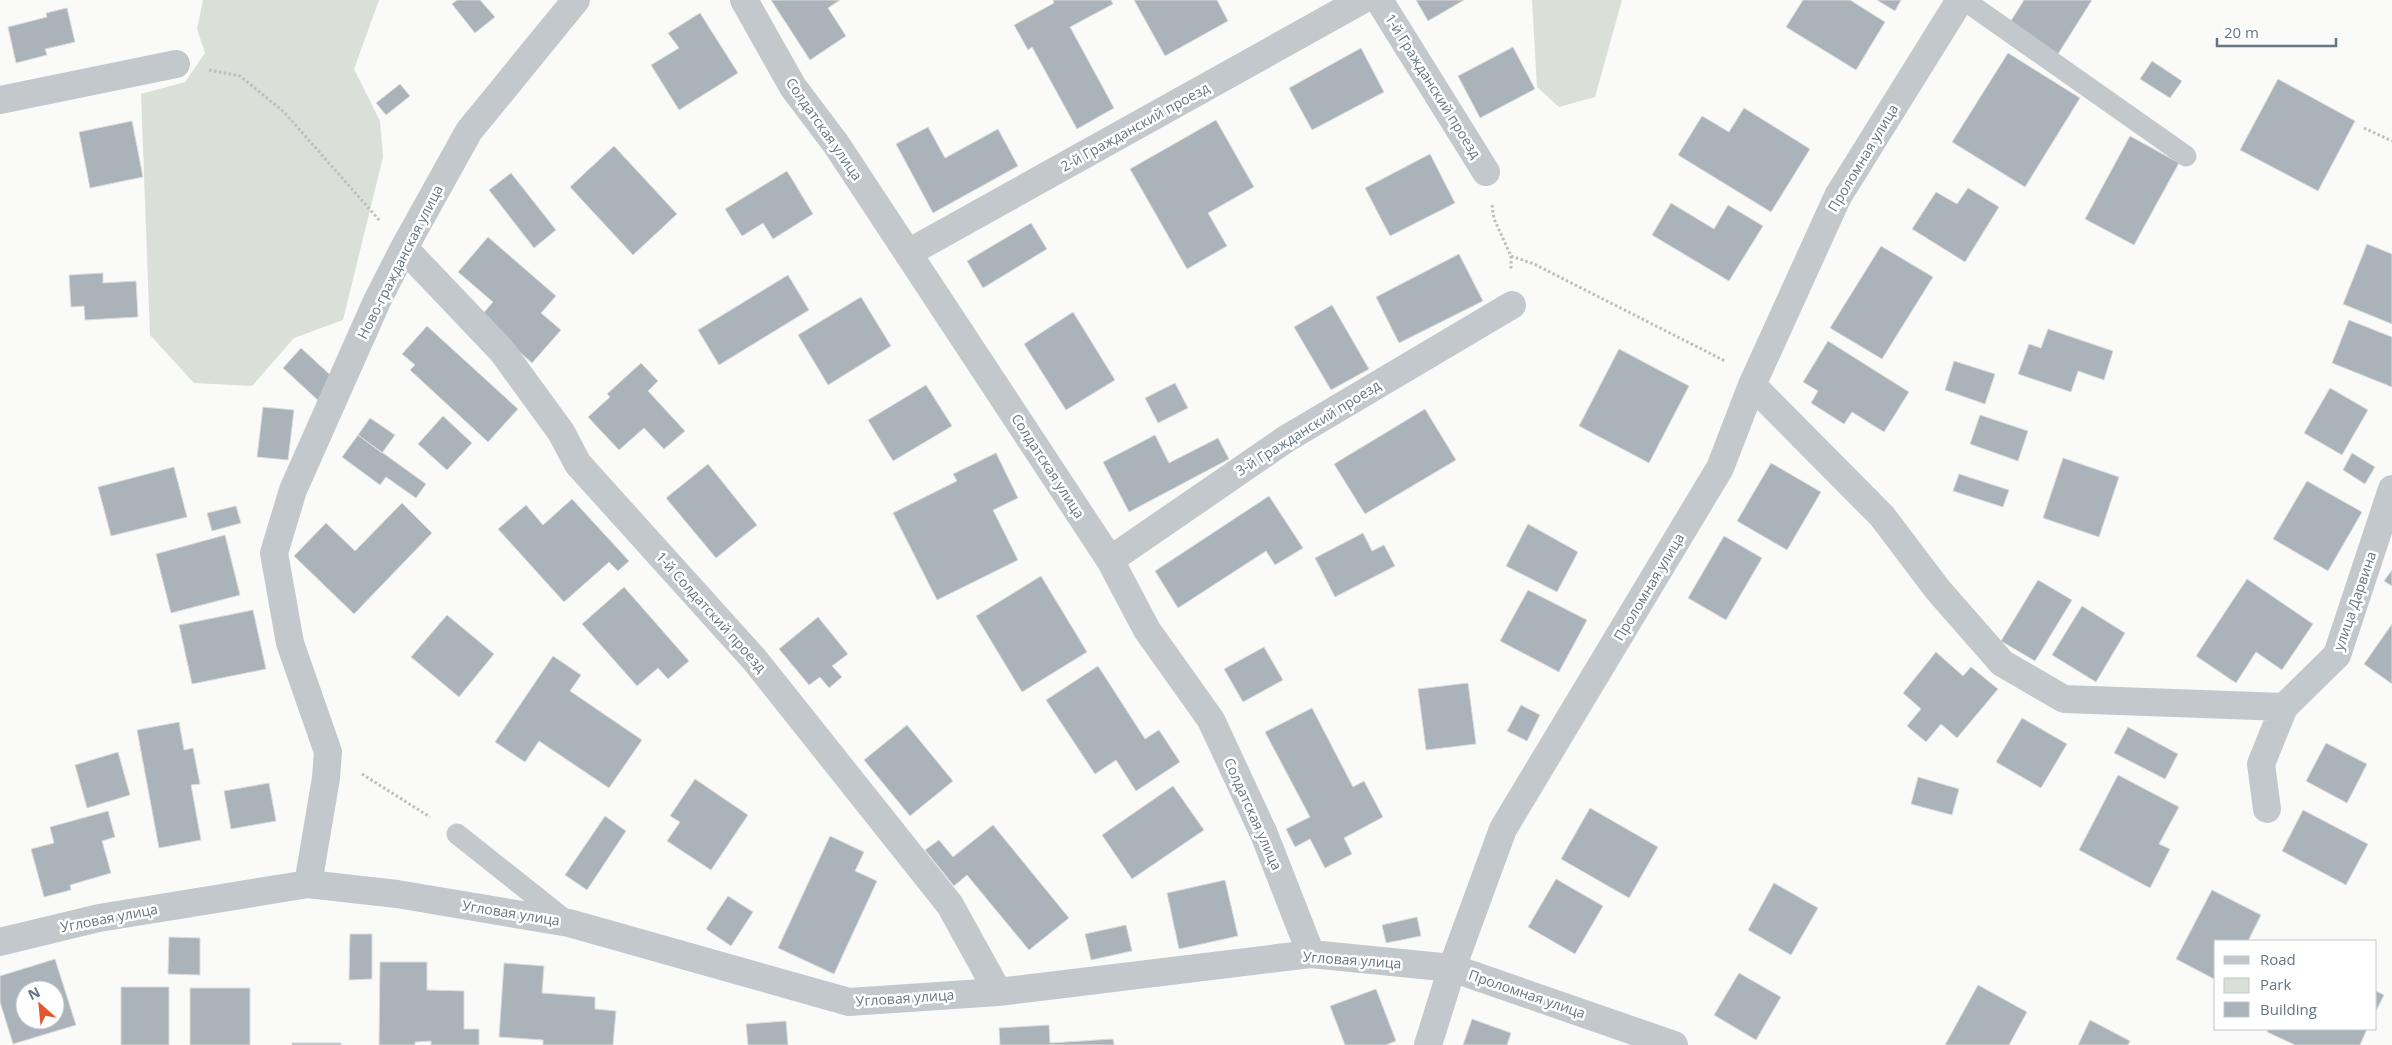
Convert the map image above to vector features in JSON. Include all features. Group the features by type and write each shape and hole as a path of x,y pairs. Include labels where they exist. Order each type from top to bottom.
{"street":[{"name":"Ново-гражданская улица","path":"328,752 290,643 274,553 293,490 377,301 469,131 576,0"},
{"name":"Солдатская улица","path":"744,0 793,87 836,144 908,253 1110,560 1147,630 1211,720 1264,834 1311,954"},
{"name":"2-й Гражданский проезд","path":"908,253 1362,0"},
{"name":"1-й Гражданский проезд","path":"1379,0 1486,172"},
{"name":"Проломная улица","path":"1674,1045 1452,968 1503,829 1720,468 1752,385 1838,196 1960,0"},
{"path":"0,100 176,64"},
{"name":"1-й Солдатский проезд","path":"404,248 502,350 561,432 578,464 754,659 950,905 998,992"},
{"name":"3-й Гражданский проезд","path":"1110,560 1286,439 1512,305"},
{"path":"1752,385 1882,516 1938,590 2002,663 2064,699 2284,707"},
{"name":"улица Дарвина","path":"2267,809 2261,764 2284,707 2337,655 2392,489"},
{"path":"308,884 326,778 328,752"},
{"name":"Угловая улица","path":"0,942 99,918 308,884 396,894 570,923 849,1002 998,992 1311,954 1452,968"},
{"path":"1428,1045 1452,968"}],"lane":[{"path":"1964,0 2186,156"},
{"path":"457,834 570,923"}],"path":[{"path":"176,64 240,76 284,112 404,248"},
{"path":"2364,128 2392,141"},
{"path":"1486,172 1494,219 1511,256 1534,264 1734,366 1752,385"},
{"path":"328,752 457,834"}],"green space":[{"path":"203,0 379,0 354,69 380,121 383,157 343,320 294,338 252,386 194,383 150,335 141,94 185,82 205,53 197,29"},
{"path":"1532,0 1622,0 1595,97 1559,107 1537,87"}],"building":[{"path":"457,0 480,0 495,17 475,33 452,4"},
{"path":"771,0 840,0 828,8 846,36 810,60"},
{"path":"1053,0 1111,0 1113,4 1070,27 1114,108 1077,129 1032,47 1028,50 1014,25 1054,3"},
{"path":"1134,0 1217,0 1228,21 1165,56"},
{"path":"1416,0 1464,0 1428,21"},
{"path":"1803,0 1850,0 1885,22 1856,70 1786,27"},
{"path":"1877,0 1901,0 1895,11"},
{"path":"2024,0 2092,0 2058,54 2009,24"},
{"path":"67,8 75,42 45,49 47,55 16,63 8,27 47,17 46,13"},
{"path":"700,13 738,73 679,110 651,65 679,48 668,33"},
{"path":"1513,47 1535,89 1480,118 1458,76"},
{"path":"1361,48 1384,92 1312,130 1289,88"},
{"path":"2008,53 2080,98 2025,187 1952,142"},
{"path":"2152,61 2182,81 2170,98 2140,79"},
{"path":"2278,79 2355,121 2318,191 2240,150"},
{"path":"400,84 410,96 386,115 376,103"},
{"path":"1744,108 1810,149 1771,212 1678,155 1702,116 1729,132"},
{"path":"1216,120 1254,187 1208,213 1227,246 1187,269 1130,169"},
{"path":"132,121 143,177 90,188 79,132"},
{"path":"928,127 945,158 998,129 1018,166 933,213 896,144"},
{"path":"2130,136 2179,163 2134,245 2085,219"},
{"path":"614,146 677,214 633,255 570,187"},
{"path":"1430,154 1455,203 1390,236 1365,188"},
{"path":"787,171 813,214 773,239 763,223 742,236 725,209"},
{"path":"511,173 556,230 534,248 489,190"},
{"path":"1968,188 1999,207 1965,262 1912,229 1936,192 1957,204"},
{"path":"1671,203 1714,229 1728,205 1763,226 1729,281 1652,235"},
{"path":"1031,223 1047,249 983,288 967,261"},
{"path":"488,237 556,296 541,313 561,330 532,363 480,317 493,302 458,272"},
{"path":"2367,244 2392,254 2392,324 2343,304"},
{"path":"1881,246 1933,277 1882,359 1830,328"},
{"path":"1459,254 1483,301 1399,343 1376,297"},
{"path":"103,273 103,283 136,281 138,317 85,320 84,306 71,307 69,275"},
{"path":"788,275 809,310 719,365 698,330"},
{"path":"861,297 891,346 828,385 798,335"},
{"path":"1332,305 1369,369 1331,390 1294,327"},
{"path":"1073,312 1115,380 1066,410 1024,344"},
{"path":"2349,320 2392,337 2392,387 2332,363"},
{"path":"427,326 518,409 488,442 410,370 415,365 402,354"},
{"path":"2048,329 2113,351 2104,380 2078,371 2071,392 2018,374 2029,344 2041,348"},
{"path":"1828,341 1909,392 1884,432 1852,412 1844,424 1811,403 1818,391 1803,382"},
{"path":"301,348 339,383 321,403 283,368"},
{"path":"1619,349 1689,386 1649,463 1579,426"},
{"path":"1954,361 1995,374 1985,404 1945,390"},
{"path":"641,363 658,381 648,391 685,431 664,449 644,428 619,450 588,417 610,397 607,394"},
{"path":"1175,383 1188,408 1158,423 1145,398"},
{"path":"926,385 952,426 893,461 868,420"},
{"path":"2330,388 2368,410 2342,455 2304,433"},
{"path":"263,407 294,410 288,460 257,457"},
{"path":"1425,409 1456,460 1365,514 1334,464"},
{"path":"1980,415 2028,431 2018,461 1970,444"},
{"path":"443,416 472,443 447,470 418,444"},
{"path":"370,418 395,435 382,453 358,435"},
{"path":"358,435 426,484 416,498 386,477 380,485 342,457"},
{"path":"1155,435 1169,463 1218,438 1229,459 1129,512 1103,462"},
{"path":"996,453 1018,498 993,510 1018,560 937,600 893,513 957,481 953,474"},
{"path":"2352,453 2375,467 2365,484 2343,470"},
{"path":"2063,458 2119,477 2099,537 2043,518"},
{"path":"1771,463 1821,492 1787,550 1737,521"},
{"path":"708,464 757,525 716,558 666,498"},
{"path":"174,467 187,517 111,536 98,487"},
{"path":"1959,474 2009,490 2003,507 1953,491"},
{"path":"2307,481 2362,512 2328,571 2273,539"},
{"path":"1269,496 1303,548 1275,565 1266,551 1178,608 1155,571"},
{"path":"572,499 629,561 618,571 609,562 564,602 498,529 526,505 543,525"},
{"path":"402,503 432,533 354,614 294,556 326,523 355,551"},
{"path":"236,506 241,523 212,531 207,513"},
{"path":"1528,524 1578,552 1557,592 1506,566"},
{"path":"1363,533 1372,551 1384,545 1395,566 1335,597 1315,558"},
{"path":"225,535 240,595 171,613 156,554"},
{"path":"1724,536 1762,558 1726,620 1688,598"},
{"path":"2392,570 2392,586 2384,581"},
{"path":"1041,576 1087,652 1022,692 976,616"},
{"path":"2247,579 2313,624 2282,670 2256,652 2236,683 2196,656"},
{"path":"2038,580 2072,600 2035,661 2001,641"},
{"path":"624,587 689,661 668,679 658,668 637,686 582,624"},
{"path":"1528,590 1587,620 1559,672 1500,641"},
{"path":"2082,606 2125,633 2096,682 2052,655"},
{"path":"253,610 266,669 192,684 179,625"},
{"path":"447,615 494,654 459,697 411,657"},
{"path":"818,617 848,654 832,666 842,677 829,688 820,677 809,685 779,649"},
{"path":"2392,624 2392,684 2364,664"},
{"path":"1264,647 1283,680 1243,702 1224,669"},
{"path":"1936,652 1963,676 1971,667 1998,689 1957,738 1941,724 1926,742 1907,726 1921,709 1903,693"},
{"path":"553,656 581,675 570,691 642,740 609,788 539,741 525,762 495,742"},
{"path":"1098,666 1145,739 1159,730 1180,762 1136,791 1116,760 1095,774 1046,700"},
{"path":"1468,683 1476,744 1426,750 1418,689"},
{"path":"1521,705 1540,715 1527,741 1507,731"},
{"path":"1312,708 1353,787 1364,781 1383,817 1344,838 1352,854 1325,868 1310,839 1295,847 1286,829 1310,817 1265,732"},
{"path":"2022,718 2067,744 2041,788 1996,762"},
{"path":"179,722 184,750 193,748 200,784 191,785 201,840 159,848 137,730"},
{"path":"907,725 953,781 910,816 864,760"},
{"path":"2128,727 2178,754 2165,779 2114,753"},
{"path":"2326,743 2367,764 2347,803 2306,781"},
{"path":"118,752 130,795 87,808 75,765"},
{"path":"2118,775 2179,807 2159,844 2170,849 2150,888 2079,850"},
{"path":"1918,777 1959,789 1952,815 1911,804"},
{"path":"695,779 748,815 711,870 667,841 680,822 670,816"},
{"path":"269,783 276,821 231,829 224,791"},
{"path":"1173,786 1204,830 1132,879 1102,835"},
{"path":"1590,808 1658,847 1629,898 1561,859"},
{"path":"2303,810 2368,844 2346,885 2282,851"},
{"path":"108,811 115,837 102,841 111,873 70,885 71,890 44,897 31,849 54,843 50,827"},
{"path":"605,816 626,831 587,890 565,875"},
{"path":"993,825 1069,918 1029,950 967,875 954,886 925,850 939,840 953,857"},
{"path":"830,836 864,852 855,871 877,881 834,974 778,948"},
{"path":"1556,879 1603,906 1575,954 1528,927"},
{"path":"1225,880 1238,936 1179,949 1167,893"},
{"path":"1774,883 1818,908 1791,955 1748,930"},
{"path":"2212,890 2261,915 2248,940 2214,940 2214,979 2176,959"},
{"path":"728,896 753,912 731,946 706,929"},
{"path":"1417,917 1421,936 1386,943 1382,925"},
{"path":"1126,925 1132,951 1091,960 1085,934"},
{"path":"350,934 372,934 372,979 349,980"},
{"path":"169,937 200,938 200,975 168,974"},
{"path":"55,959 62,980 15,980 15,1030 59,1030 13,1044 0,1002 0,976"},
{"path":"380,962 427,962 427,990 464,991 464,1029 479,1029 479,1045 431,1045 431,1041 415,1042 415,1045 379,1045"},
{"path":"504,963 544,966 542,993 595,997 595,1009 616,1011 613,1045 543,1045 543,1040 499,1037"},
{"path":"1739,973 1781,997 1756,1040 1714,1015"},
{"path":"1978,985 2027,1012 2009,1045 1945,1045"},
{"path":"121,987 169,987 169,1045 121,1045"},
{"path":"190,988 250,988 250,1045 190,1045"},
{"path":"1376,989 1396,1041 1386,1045 1345,1045 1330,1006"},
{"path":"65,990 76,1025 65,1028"},
{"path":"2377,992 2384,995 2377,1009"},
{"path":"1472,1019 1511,1033 1507,1045 1463,1045"},
{"path":"2090,1020 2130,1041 2128,1045 2078,1045"},
{"path":"786,1021 788,1045 748,1045 746,1024"},
{"path":"1049,1025 1050,1043 1113,1039 1114,1045 1000,1045 999,1028"},
{"path":"2268,1030 2367,1030 2360,1045 2295,1045 2267,1032"},
{"path":"292,1043 341,1043 341,1045 292,1045"}]}
